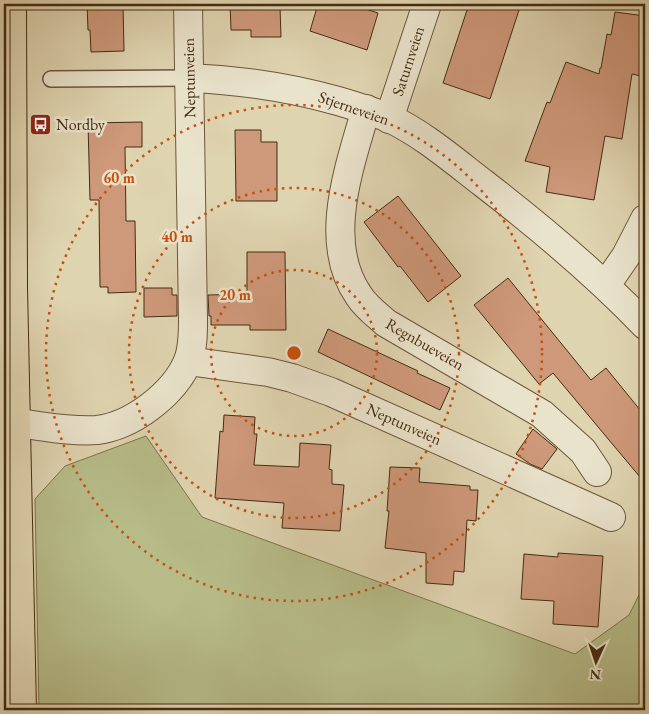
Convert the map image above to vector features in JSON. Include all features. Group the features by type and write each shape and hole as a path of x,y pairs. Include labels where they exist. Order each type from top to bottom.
{"main road":[{"path":"12,4 8,75 22,710"}],"street":[{"name":"Neptunveien","path":"16,424 80,430 98,430 116,425 136,416 156,403 174,384 188,361 193,341 193,320 188,4"},
{"name":"Saturnveien","path":"377,114 427,4"},
{"name":"Stjerneveien","path":"188,78 230,80 276,86 316,95 377,114 409,130 463,167 534,223 606,286 645,325"},
{"name":"Regnbueveien","path":"377,114 350,170 342,212 342,249 345,265 359,296 374,314 386,323 542,414 565,433 582,451 597,472"},
{"path":"606,286 626,256 645,219"},
{"name":"Neptunveien","path":"188,361 268,372 312,385 611,517"}],"lane":[{"name":"Stjerneveien","path":"51,79 188,78"}],"green space":[{"path":"146,436 202,517 575,654 629,615 645,583 645,710 39,710 35,499 65,466"}],"building":[{"path":"87,4 123,4 124,51 91,52"},
{"path":"230,4 267,4 267,7 280,7 281,37 251,37 251,30 231,30"},
{"path":"318,4 350,4 378,13 367,50 310,31"},
{"path":"469,4 521,4 490,99 443,83"},
{"path":"615,12 645,16 645,77 632,74 622,139 605,136 594,200 546,192 550,167 525,161 547,102 550,103 566,62 599,74 607,34 611,35"},
{"path":"142,122 142,147 125,147 126,221 135,221 136,292 108,293 108,287 100,287 99,200 90,200 88,123"},
{"path":"235,130 261,130 261,142 277,142 277,201 236,201"},
{"path":"398,196 461,276 428,302 400,266 398,267 364,222"},
{"path":"247,252 285,252 286,330 250,330 250,325 211,325 208,295 247,294"},
{"path":"508,278 591,380 606,368 645,416 645,483 553,373 539,384 474,305"},
{"path":"144,288 172,288 172,295 177,295 177,316 144,317"},
{"path":"328,329 450,388 440,410 318,352"},
{"path":"224,415 255,417 254,434 257,434 254,465 299,467 300,443 331,445 329,469 332,470 332,484 344,485 340,531 282,528 284,503 215,498 220,431 223,432"},
{"path":"533,429 557,449 542,469 530,464 516,454"},
{"path":"390,467 420,468 419,482 470,486 470,490 478,490 476,521 467,520 464,572 454,571 453,585 426,583 426,553 385,548 389,511 387,511"},
{"path":"558,553 603,556 598,627 553,624 554,601 521,599 524,554 558,557"}],"place":[{"name":"Nordby","path":"40,124"}]}
